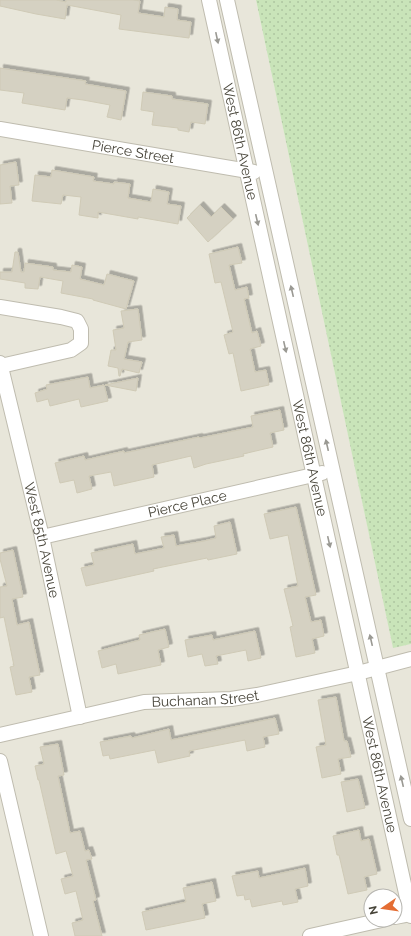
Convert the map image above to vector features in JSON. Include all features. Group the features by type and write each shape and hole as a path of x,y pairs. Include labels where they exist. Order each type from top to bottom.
{"street":[{"name":"West 86th Avenue","path":"209,0 411,914"},
{"name":"West 86th Avenue","path":"227,0 411,819"},
{"name":"Pierce Street","path":"0,129 266,174"},
{"path":"0,307 61,317 76,321 81,329 81,343 71,350 0,365"},
{"name":"West 85th Avenue","path":"0,365 42,537 80,717"},
{"name":"Pierce Place","path":"42,537 333,471"},
{"name":"Buchanan Street","path":"0,735 125,705 144,702 231,699 257,695 358,673 411,659"},
{"path":"0,761 41,936"},
{"path":"310,936 363,924"}],"shaded area":[{"path":"0,0 256,0 393,647 411,644 411,936 0,936"}],"green space":[{"path":"256,0 411,0 411,644 393,648"}],"building":[{"path":"0,0 56,0 66,2 66,0 140,1 138,13 164,17 165,7 178,9 177,20 191,22 189,38 119,29 121,15 67,5 65,19 0,6"},
{"path":"0,68 86,81 85,84 126,91 121,120 107,117 110,105 83,100 67,98 65,110 22,103 24,93 0,90"},
{"path":"143,92 172,96 172,99 208,104 205,124 191,122 189,132 178,130 178,128 152,125 154,112 141,110"},
{"path":"16,162 19,185 10,186 12,203 0,204 0,165"},
{"path":"52,170 94,177 93,181 114,184 114,182 130,184 128,198 151,202 153,189 169,192 167,204 181,206 178,224 98,212 98,218 79,215 81,197 63,195 61,204 32,201 35,175 51,177"},
{"path":"200,205 211,217 221,207 233,219 208,242 187,218"},
{"path":"238,247 242,263 229,265 235,290 247,287 249,298 244,299 252,333 257,331 261,346 250,349 255,372 266,370 269,385 241,391 233,353 229,354 224,335 233,332 221,282 215,283 209,254"},
{"path":"15,252 18,252 21,272 24,272 25,263 53,267 53,270 71,272 72,265 82,267 80,279 104,285 107,274 134,281 126,309 93,299 61,293 63,281 40,277 38,289 25,288 25,283 0,279 0,272 12,272"},
{"path":"138,309 142,340 128,342 124,359 142,362 139,373 122,369 119,376 118,368 108,366 111,350 116,350 113,330 124,328 121,311"},
{"path":"88,377 90,388 104,385 108,401 81,407 79,399 50,406 48,399 37,402 35,393 47,389 46,385"},
{"path":"138,378 136,391 105,385"},
{"path":"280,410 284,430 270,433 273,447 243,454 244,456 194,468 191,456 152,465 154,477 114,486 111,472 89,476 92,489 77,493 74,480 60,483 55,463 84,456 85,460 124,451 124,453 253,427 251,416"},
{"path":"296,507 316,595 305,597 311,622 321,620 324,636 312,639 315,653 296,657 290,627 293,626 284,589 298,586 288,535 270,539 264,514"},
{"path":"230,522 237,554 208,560 207,558 153,569 154,571 86,586 81,568 94,565 91,553 133,544 135,554 164,548 161,537 174,535 176,546 204,541 216,538 214,526"},
{"path":"13,550 23,597 12,599 17,625 29,622 40,675 29,677 32,692 16,695 10,667 14,666 4,617 0,618 0,587 7,586 0,559 0,553"},
{"path":"165,629 169,647 158,650 161,665 118,674 116,664 102,668 98,651 140,640 139,635"},
{"path":"255,631 261,658 248,661 246,650 216,656 218,664 205,666 202,654 188,657 185,640 212,635 213,640"},
{"path":"336,697 344,741 347,741 351,757 338,759 341,774 322,778 316,747 326,745 318,700"},
{"path":"275,718 279,734 263,737 265,747 247,751 245,740 189,751 190,756 158,763 155,750 110,759 109,755 103,756 100,742 131,736 132,738 169,729 171,740"},
{"path":"58,744 64,775 58,776 70,833 80,831 85,851 89,850 92,859 86,860 96,900 93,901 102,936 75,936 72,923 83,920 76,891 65,894 61,879 73,876 66,851 56,854 38,780 35,766 44,764 40,747"},
{"path":"358,779 365,808 347,812 341,782"},
{"path":"359,830 361,841 369,839 377,874 364,877 367,888 363,888 363,891 348,894 333,836"},
{"path":"305,868 308,886 295,889 298,902 283,905 282,901 252,907 250,899 245,900 244,895 237,896 232,876 258,871 259,878"},
{"path":"212,882 216,901 202,904 205,918 146,930 142,912 186,902 183,888"}]}
